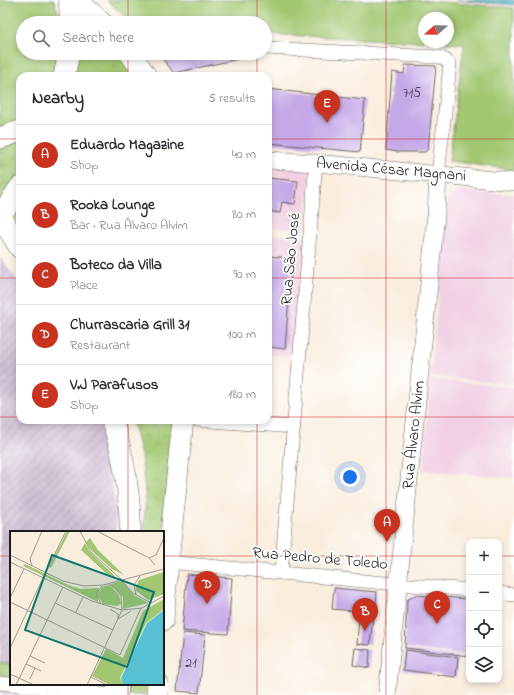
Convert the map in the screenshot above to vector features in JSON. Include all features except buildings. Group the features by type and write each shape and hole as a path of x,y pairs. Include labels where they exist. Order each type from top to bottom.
{"main road":[{"path":"69,0 70,16"},
{"path":"77,0 94,16"},
{"path":"65,72 67,60"},
{"path":"135,60 143,72"},
{"path":"0,138 16,132"},
{"path":"16,193 0,217 16,242"},
{"path":"113,424 117,434 125,474 130,531"},
{"path":"164,608 183,424"},
{"path":"117,695 118,685"},
{"path":"157,695 158,685"}],"street":[{"path":"272,48 444,58 450,65 438,175"},
{"name":"Avenida César Magnani","path":"272,160 514,182"},
{"name":"Rua São José","path":"281,573 316,163"},
{"name":"Rua Álvaro Alvim","path":"387,695 436,215 438,175"},
{"path":"252,424 294,427"},
{"name":"Rua Pedro de Toledo","path":"168,562 466,590"},
{"path":"502,593 514,595"},
{"path":"0,683 10,684"},
{"path":"18,685 110,695"}],"shaded area":[{"path":"272,165 311,170 304,231 272,227"},
{"path":"461,191 514,194 514,384 430,377 448,198"},
{"path":"272,234 306,237 296,357 272,354"},
{"path":"0,257 16,279 16,424 102,424 117,515 117,531 10,531 10,685 107,685 107,695 0,695"},
{"path":"430,379 514,387 514,478 423,470"}],"green space":[{"path":"0,0 54,0 59,16 16,16 16,60 57,60 52,72 16,72 16,124 0,128"},
{"path":"107,0 419,0 514,8 514,170 449,161 464,44 454,43 454,12 418,12 418,42 272,34 272,16 124,16"},
{"path":"74,60 127,60 135,72 72,72"},
{"path":"16,135 16,186 0,208 0,140"},
{"path":"16,199 16,234 5,216"},
{"path":"133,424 174,424 162,531 143,531 146,500 141,455"},
{"path":"0,662 10,664 10,680 0,679"},
{"path":"128,685 147,685 145,695 127,695"}],"water":[{"path":"455,0 514,0 514,5"}],"place":[{"name":"V.J Parafusos","path":"327,123"},
{"name":"Eduardo Magazine","path":"387,542"},
{"name":"Churrascaria Grill 31","path":"207,604"},
{"name":"Boteco da Villa","path":"437,624"},
{"name":"Rooka Lounge","path":"365,631"}]}
